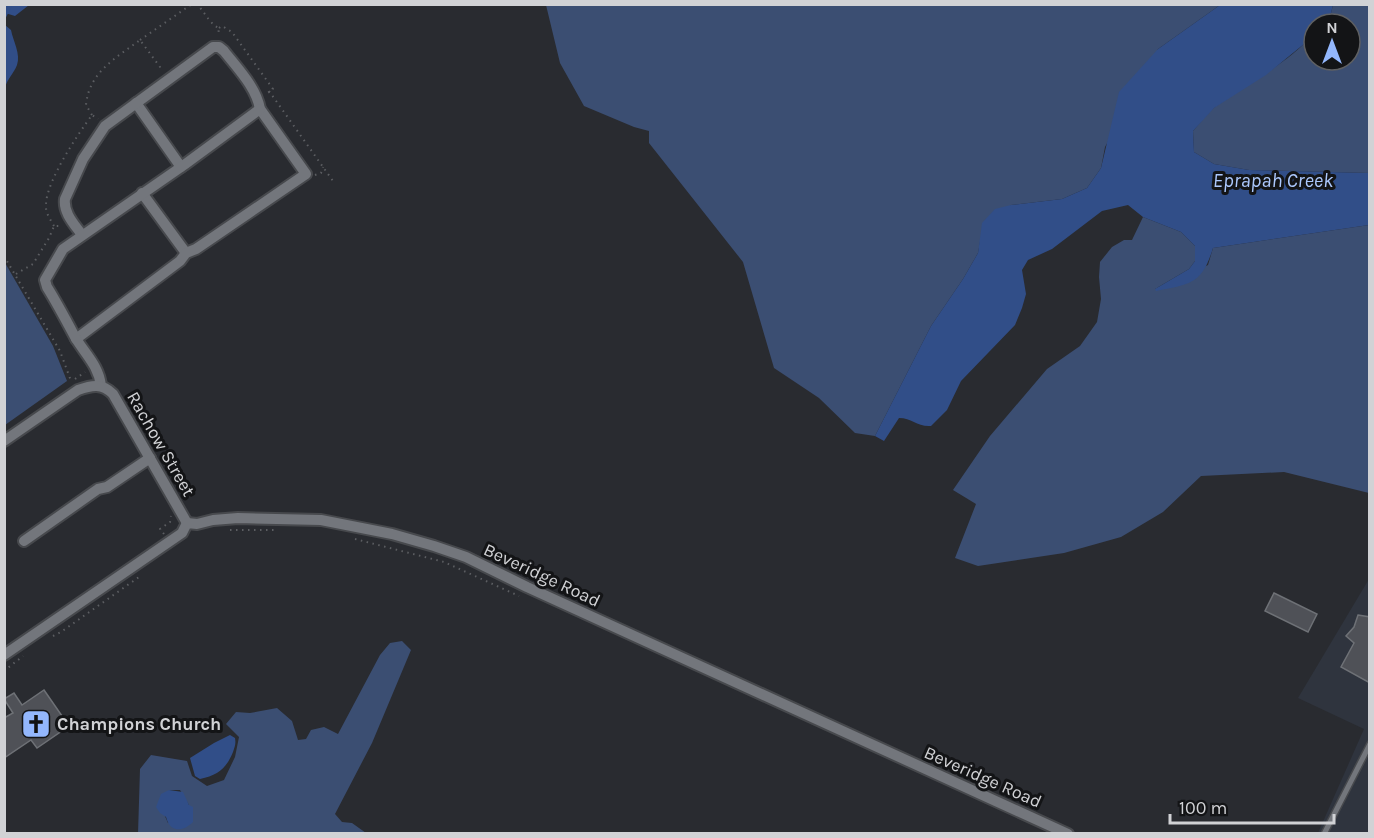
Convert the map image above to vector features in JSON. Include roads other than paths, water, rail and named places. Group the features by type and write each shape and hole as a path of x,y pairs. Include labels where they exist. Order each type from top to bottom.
{"street":[{"path":"76,339 180,261 186,253 196,249 306,174 259,104 251,86 219,47 213,48 105,126 83,159 65,200 66,212 78,238"},
{"path":"136,103 181,167"},
{"path":"4,441 78,390 91,385 101,386 100,375 76,339 45,280 63,249 181,167 259,104"},
{"path":"142,194 186,253"},
{"name":"Rachow Street","path":"101,386 113,394 187,523"},
{"path":"24,541 99,489 107,487 150,458"},
{"name":"Beveridge Road","path":"187,523 197,524 238,518 321,520 392,534 466,557 1068,834"},
{"path":"4,655 182,533 187,523"}],"lane":[{"path":"1324,834 1370,744"}],"water":[{"path":"5,4 29,5 15,16 5,13"},
{"name":"Eprapah Creek","path":"1220,5 1333,5 1331,12 1302,12 1302,46 1266,75 1214,108 1193,131 1194,152 1214,164 1249,170 1369,173 1369,225 1213,248 1204,269 1194,280 1187,284 1156,291 1155,289 1189,269 1195,261 1195,246 1181,232 1143,217 1128,205 1102,211 1052,249 1028,260 1022,270 1026,294 1015,325 961,381 947,410 931,426 899,418 884,441 875,436 931,326 978,253 982,223 995,209 1062,199 1087,188 1101,168 1119,92 1158,49"},
{"path":"5,25 11,30 18,61 5,88"},
{"path":"230,735 235,738 235,745 224,767 217,773 200,779 195,776 190,758"},
{"path":"169,790 183,792 189,805 193,807 193,822 185,828 177,829 170,826 166,817 156,807 161,794"}],"waterway":[{"path":"4,18 11,4"}],"place":[{"name":"Champions Church","path":"36,724"}]}
